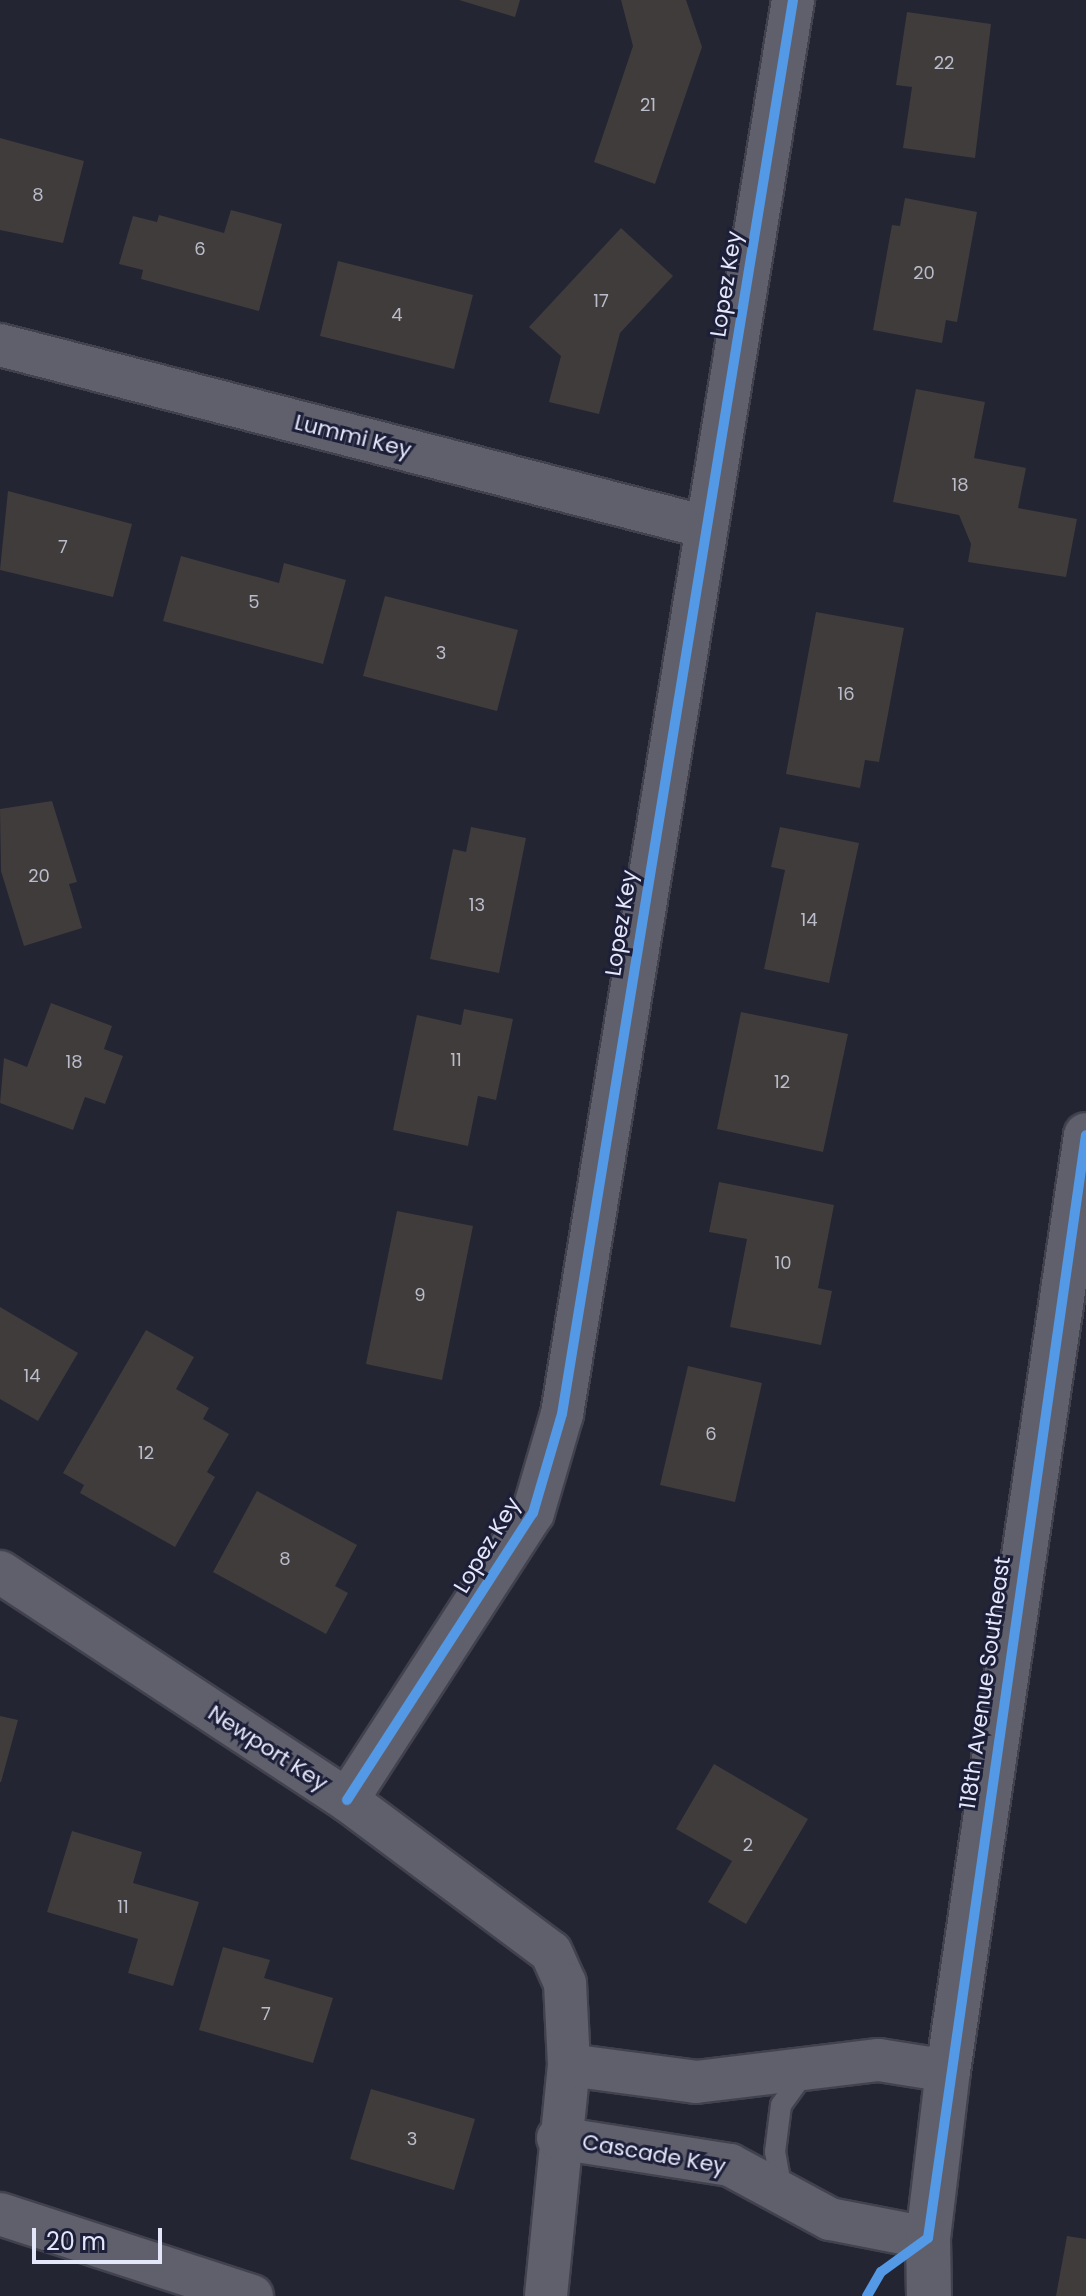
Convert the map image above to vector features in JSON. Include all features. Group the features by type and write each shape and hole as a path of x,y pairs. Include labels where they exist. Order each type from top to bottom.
{"street":[{"name":"Lopez Key","path":"347,1800 533,1513 549,1464 793,0"},
{"name":"Lummi Key","path":"0,345 706,527"},
{"name":"118th Avenue Southeast","path":"929,2296 928,2238 948,2071 1086,1135"},
{"name":"Newport Key","path":"0,1572 347,1800 551,1952 565,1983 569,2065"},
{"path":"569,2065 696,2082 805,2072 879,2060 948,2071"},
{"name":"Cascade Key","path":"546,2296 558,2138 569,2065"},
{"name":"Cascade Key","path":"558,2138 730,2165 830,2219 928,2238"},
{"path":"0,2214 252,2296"}],"lane":[{"path":"783,2195 775,2152 781,2105 805,2072"}],"building":[{"path":"459,0 520,0 515,17"},
{"path":"621,0 686,0 702,47 655,184 594,162 633,46"},
{"path":"907,12 991,24 975,158 903,148 912,87 896,85"},
{"path":"0,138 84,161 63,243 0,230"},
{"path":"905,198 977,212 957,322 946,320 942,343 873,330 892,225 900,226"},
{"path":"231,210 282,224 259,311 141,279 143,270 119,264 133,216 157,222 159,215 224,233"},
{"path":"621,228 673,276 620,333 599,414 549,402 561,356 529,327"},
{"path":"338,261 473,295 454,369 320,336"},
{"path":"916,389 985,402 974,458 1026,468 1018,508 1077,519 1066,577 968,562 971,544 959,515 893,502"},
{"path":"8,491 132,524 113,597 0,570"},
{"path":"181,556 279,583 284,563 346,580 323,664 163,621"},
{"path":"385,596 518,630 497,711 363,676"},
{"path":"816,612 904,628 879,762 865,760 860,788 786,774"},
{"path":"52,801 77,882 69,884 82,928 24,946 1,871 0,809"},
{"path":"471,827 526,838 499,973 430,959 453,849 466,852"},
{"path":"780,827 859,843 829,983 764,969 785,870 771,867"},
{"path":"51,1003 112,1026 104,1049 123,1056 105,1104 85,1097 73,1130 0,1103 4,1058 27,1067"},
{"path":"464,1009 513,1019 496,1100 478,1096 468,1146 393,1130 417,1015 461,1025"},
{"path":"741,1012 848,1034 823,1152 717,1129"},
{"path":"719,1182 834,1205 818,1288 832,1291 821,1345 730,1327 747,1239 709,1232"},
{"path":"397,1211 473,1226 442,1380 366,1364"},
{"path":"0,1307 78,1353 38,1421 0,1399"},
{"path":"146,1330 194,1357 176,1389 209,1408 203,1419 229,1434 207,1472 215,1477 175,1547 80,1493 84,1485 63,1473"},
{"path":"688,1366 762,1383 735,1502 660,1485"},
{"path":"257,1491 357,1545 335,1586 348,1593 326,1634 213,1572"},
{"path":"0,1716 18,1720 1,1782 0,1782"},
{"path":"714,1764 808,1819 746,1924 708,1902 732,1861 676,1829"},
{"path":"72,1831 142,1852 133,1883 199,1902 173,1986 128,1973 138,1939 47,1912"},
{"path":"223,1947 270,1960 264,1978 333,1998 313,2063 199,2030"},
{"path":"371,2089 475,2119 454,2190 350,2159"},
{"path":"1067,2236 1086,2239 1086,2296 1056,2296"}],"cycle path":[{"path":"347,1800 533,1513 562,1414 793,0"},
{"path":"867,2296 881,2272 928,2238 1086,1135"}]}
